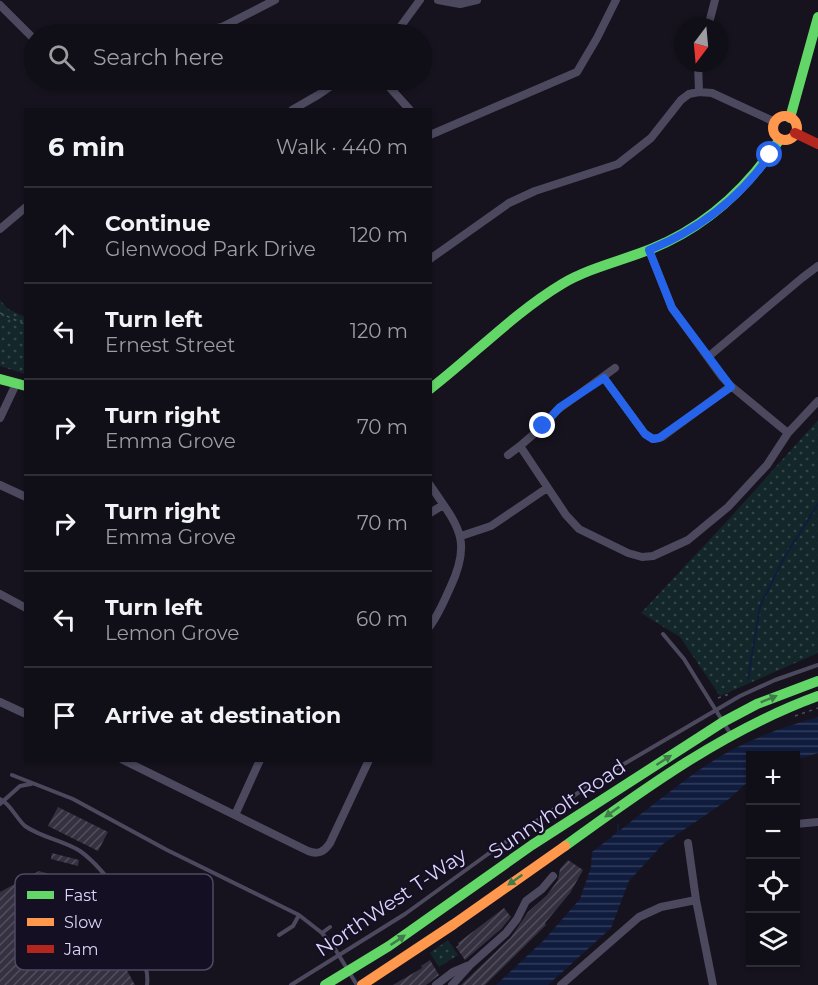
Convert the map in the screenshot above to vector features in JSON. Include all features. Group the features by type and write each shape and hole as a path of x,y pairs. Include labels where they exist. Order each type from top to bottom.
{"main road":[{"path":"790,118 818,16"},
{"path":"780,118 790,118 795,124 795,133 787,140 780,139 773,131 775,122 780,118"},
{"path":"795,133 818,144"},
{"path":"432,387 546,294 573,278 649,250 692,229 723,207 764,163 780,139"},
{"path":"0,380 21,385"},
{"name":"Sunnyholt Road","path":"325,985 411,931 532,845 723,722 757,704 818,681"},
{"name":"Sunnyholt Road","path":"359,985 430,940 690,757 730,734 818,696"}],"street":[{"path":"228,24 275,0"},
{"path":"402,24 420,0"},
{"path":"438,0 460,4 477,0"},
{"path":"432,134 577,72 616,0"},
{"path":"711,18 716,0"},
{"path":"0,5 24,29"},
{"path":"698,72 699,92"},
{"path":"295,108 325,90"},
{"path":"392,90 408,108"},
{"path":"432,258 509,203 535,191 618,164 651,138 681,100 689,94 699,92 717,95 775,122"},
{"path":"0,229 24,209"},
{"path":"649,250 668,300 708,357 731,387 788,433"},
{"path":"708,357 818,266"},
{"path":"508,454 543,426 556,411 615,368"},
{"path":"604,378 644,433 653,439 662,437 731,387"},
{"path":"0,418 21,385"},
{"path":"520,446 568,518 579,529 628,553 642,557 653,556 688,540 728,507 767,465 788,433 818,401"},
{"path":"0,485 24,496"},
{"path":"432,488 461,536 461,563 432,622"},
{"path":"461,536 490,526 547,488"},
{"path":"432,512 443,505"},
{"path":"0,594 24,607"},
{"path":"0,702 24,713"},
{"path":"127,762 308,851 320,853 330,843 368,762"},
{"path":"235,815 259,762"},
{"path":"800,824 818,822"},
{"path":"688,843 712,985"},
{"path":"452,985 470,965 506,933 517,919 526,901 553,876"},
{"path":"561,985 639,917 661,908 696,900"},
{"path":"436,985 453,972 470,965"}],"lane":[{"path":"663,634 684,659 730,734"},
{"name":"NorthWest T-Way","path":"291,985 405,914 600,778 714,709 775,680 818,665"},
{"path":"12,775 82,804 167,850 299,915 322,933 359,985"},
{"path":"34,784 20,786 1,801 25,825 45,837 80,851 101,874"},
{"path":"279,935 293,926 299,915"},
{"path":"322,933 330,927"}],"path":[{"path":"0,313 24,324"},
{"path":"718,698 733,692"},
{"path":"788,719 818,708"}],"green space":[{"path":"0,300 8,309 24,317 24,374 0,366"},
{"path":"818,420 818,653 720,696 680,637 641,613"},
{"path":"448,940 458,955 439,967 430,953"}],"water":[{"path":"818,717 818,753 800,759 800,751 746,751 746,784 729,799 663,844 629,881 611,928 548,985 496,985 544,940 580,899 591,867 592,852 705,766 732,750 789,726"}],"building":[{"path":"58,807 108,832 98,851 48,826"},
{"path":"52,853 79,860 78,866 51,859"},
{"path":"568,860 583,870 570,893 545,923 546,925 485,985 461,985 511,937 528,912 547,895 558,880 560,869"},
{"path":"39,871 49,874 33,874"},
{"path":"15,884 15,970 127,970 135,985 0,985 0,892"},
{"path":"504,908 511,917 501,929 465,960 456,947 458,943"},
{"path":"430,960 439,975 426,985 393,985 422,968 421,966"}],"waterway":[{"path":"748,679 760,606 784,558 818,504"},
{"path":"618,824 618,833"}],"traffic: fast":[{"path":"790,118 818,17"},
{"path":"432,387 544,295 583,273 671,240 707,218 754,174 780,139"},
{"path":"0,379 24,385"},
{"path":"325,985 389,946 532,845 723,722 757,704 818,681"},
{"path":"565,846 656,782 718,743 818,696"}],"traffic: slow":[{"path":"785,116 793,120 797,128 793,136 785,140 777,136 773,128 777,120 785,116"},
{"path":"362,985 565,846"}],"traffic: jam":[{"path":"795,133 818,144"}],"route":[{"path":"543,426 560,407 604,378 645,434 653,439 659,438 731,387 672,308 649,250 692,229 723,207 770,155"}]}
